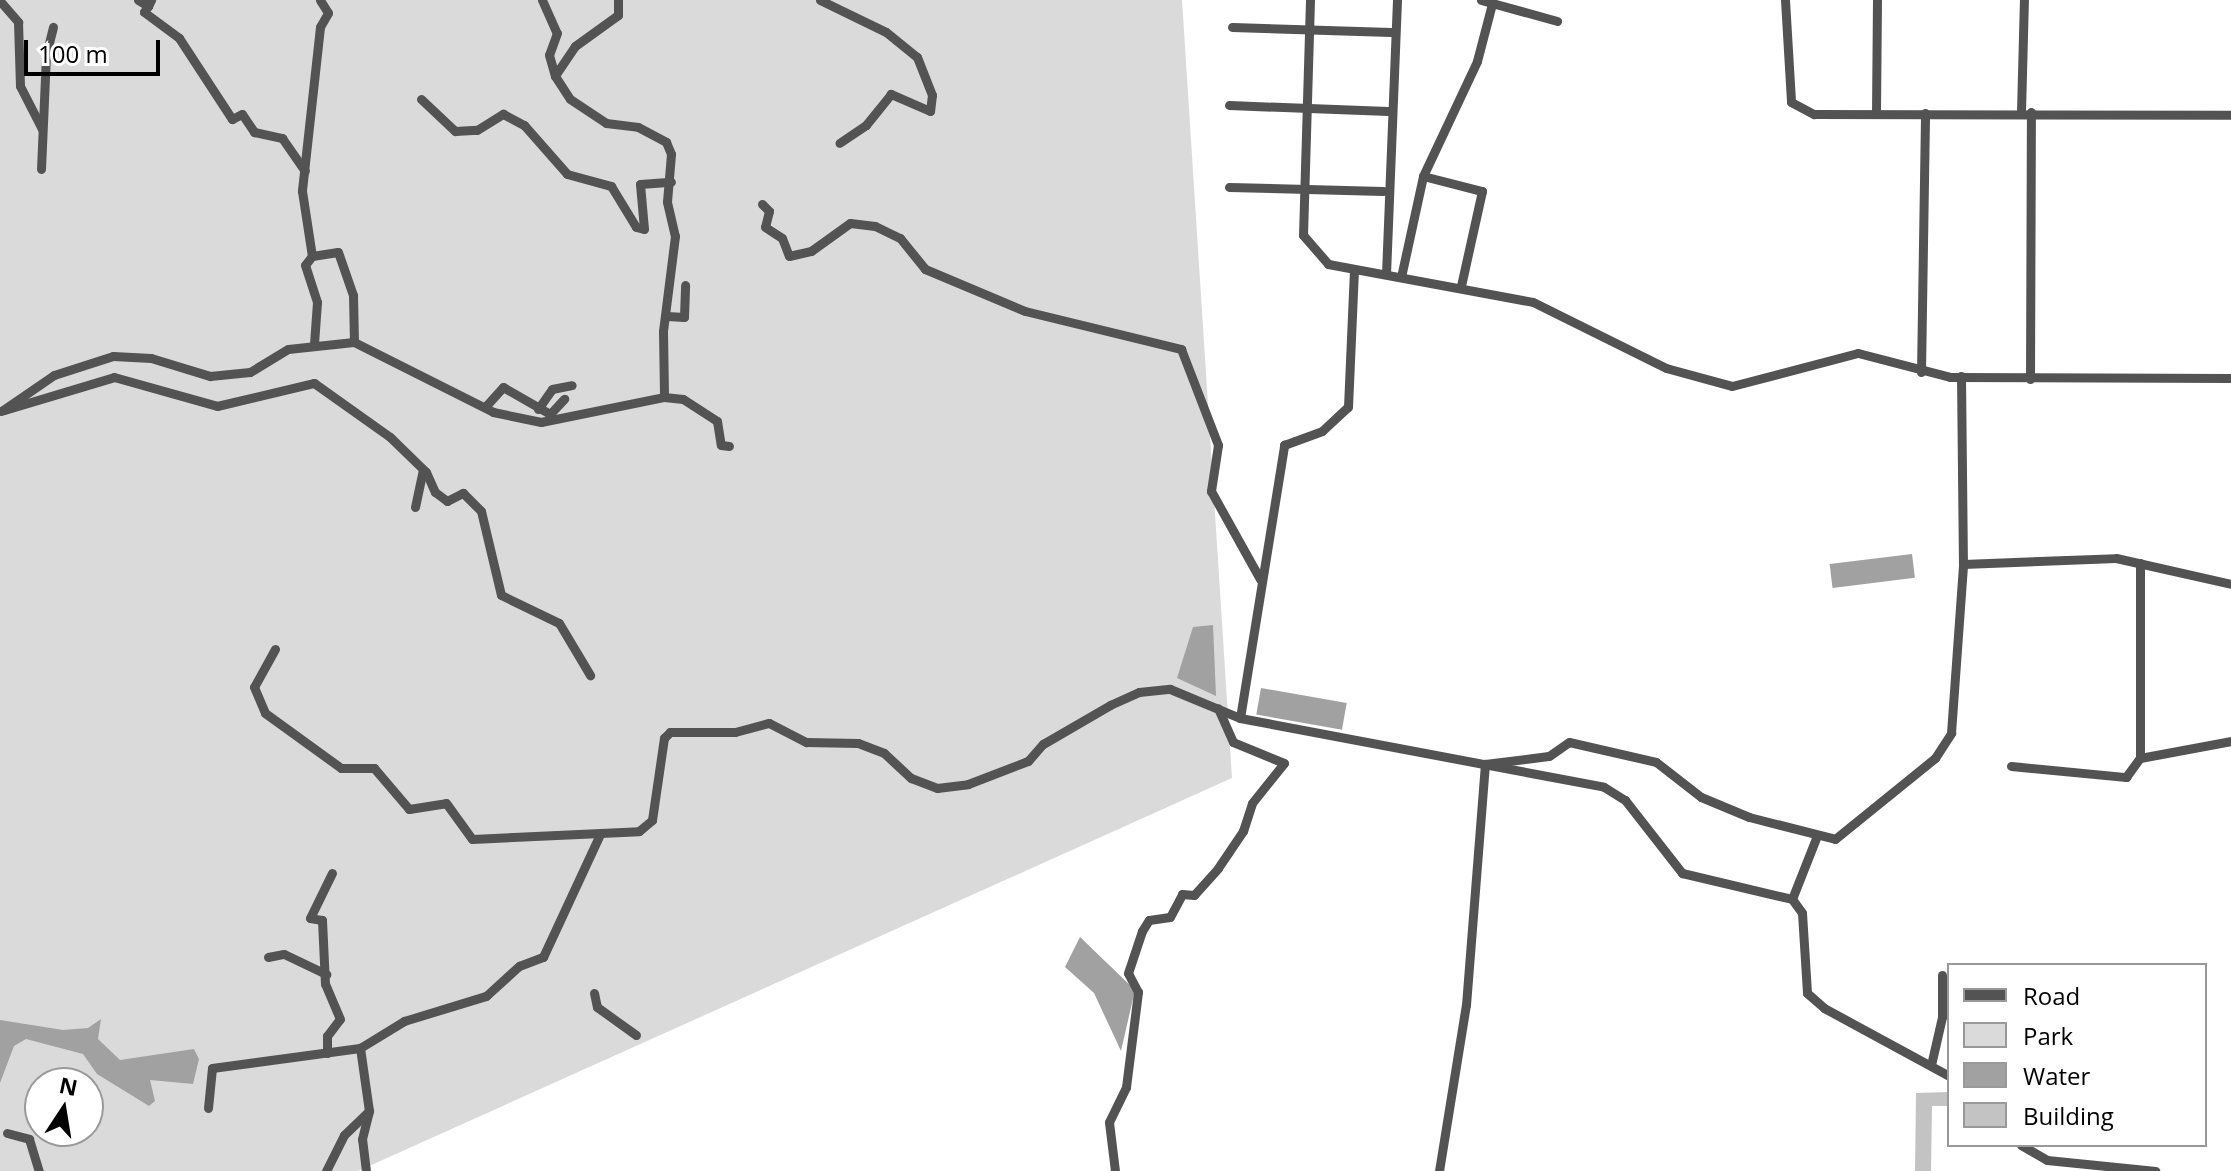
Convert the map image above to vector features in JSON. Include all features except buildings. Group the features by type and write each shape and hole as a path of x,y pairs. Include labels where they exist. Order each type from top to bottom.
{"street":[{"path":"138,0 150,3 144,12 170,27 217,89 232,119 242,114 254,132 282,138 305,171"},
{"path":"312,256 302,191 320,27 328,13 320,0"},
{"path":"542,0 557,33 549,55 555,76 570,99 606,123 638,127 666,142 671,182 667,202 675,236 667,316 664,397"},
{"path":"555,76 575,46 618,15 618,0"},
{"path":"820,0 886,32 917,57 930,80 930,111 891,94 866,125 839,143"},
{"path":"1310,0 1303,235 1314,253 1354,271 1461,286 1533,302 1704,382 1732,386 1773,380 1858,353 1921,372 1961,376 2030,379 2231,378"},
{"path":"1386,274 1397,0"},
{"path":"1481,0 1557,21"},
{"path":"1785,0 1791,102 1814,114 2026,112 2231,115"},
{"path":"1876,113 1877,0"},
{"path":"2024,0 2030,379"},
{"path":"0,1 18,22 20,86 42,129"},
{"path":"1401,277 1423,176 1477,61 1492,4"},
{"path":"41,169 53,27"},
{"path":"1232,27 1391,32"},
{"path":"421,99 455,131 477,130 503,114 524,125 567,174 611,186 636,227 644,229 640,184 671,182"},
{"path":"1229,105 1388,111"},
{"path":"1921,372 1925,113"},
{"path":"1423,176 1482,191 1461,286"},
{"path":"1229,187 1383,191"},
{"path":"762,204 769,211 765,227 782,238 789,256 811,251 850,223 875,226 900,238 925,269 1025,311 1181,349 1218,445 1211,491 1260,579"},
{"path":"314,344 317,302 305,265 312,256 338,252 353,295 354,342"},
{"path":"1240,718 1284,445 1322,431 1348,407 1354,271"},
{"path":"667,316 684,317 685,285"},
{"path":"0,412 54,375 113,356 151,358 210,376 250,372 288,349 354,342 485,407 541,422 664,397 683,399 717,421 721,445 729,446"},
{"path":"1485,764 1549,756 1569,742 1656,762 1701,797 1816,838 1835,839 1875,812 1935,758 1951,733 1963,564 1961,376"},
{"path":"0,412 114,377 217,406 314,383 423,470 435,492 447,501 463,493 481,511 501,595 559,623 590,675"},
{"path":"538,409 552,389 572,385"},
{"path":"485,407 503,387 550,414 564,399"},
{"path":"415,507 423,470"},
{"path":"1963,564 2116,558 2231,584"},
{"path":"2011,766 2126,777 2140,758 2140,563"},
{"path":"275,649 254,687 265,713 341,768 374,768 409,809 446,803 472,839 639,831 652,820 664,738 670,732 735,732 769,723 806,742 858,743 884,753 911,778 937,788 968,784 1028,761 1043,744 1139,692 1170,689 1240,718 1604,787 1625,800 1682,873 1792,899 1802,913 1807,993 1824,1008 1947,1075"},
{"path":"1115,1171 1109,1122 1126,1087 1138,992 1128,973 1142,931 1149,920 1170,917 1182,894 1194,895 1218,868 1243,831 1252,803 1284,763 1233,742 1218,708"},
{"path":"2140,758 2231,741"},
{"path":"1439,1171 1466,1005 1485,764"},
{"path":"208,1108 212,1068 360,1048 404,1021 486,996 519,966 543,957 600,834"},
{"path":"1792,899 1816,838"},
{"path":"327,1053 327,1036 340,1019 326,974 322,920 310,918 332,873"},
{"path":"268,957 284,954 326,974"},
{"path":"1931,1065 1942,1017 1942,975"},
{"path":"594,993 597,1007 636,1035"},
{"path":"360,1048 369,1111 362,1139 366,1171"},
{"path":"326,1171 327,1162 337,1160 344,1135 369,1111"},
{"path":"7,1133 29,1139 39,1171"},
{"path":"2024,1147 2047,1160 2155,1171"},
{"path":"2062,1171 2075,1163"}],"green space":[{"path":"0,0 1182,0 1232,778 358,1171 0,1171"}],"water":[{"path":"1912,554 1915,578 1833,588 1830,564"},
{"path":"1213,625 1216,696 1177,678 1193,627"},
{"path":"1261,688 1347,703 1342,730 1256,715"},
{"path":"1080,937 1135,990 1121,1051 1094,993 1065,967"},
{"path":"101,1019 98,1039 120,1060 194,1049 199,1059 193,1084 150,1080 155,1101 149,1106 104,1078 104,1067 92,1067 83,1054 26,1039 14,1046 0,1083 0,1020 63,1030 88,1028"}]}
